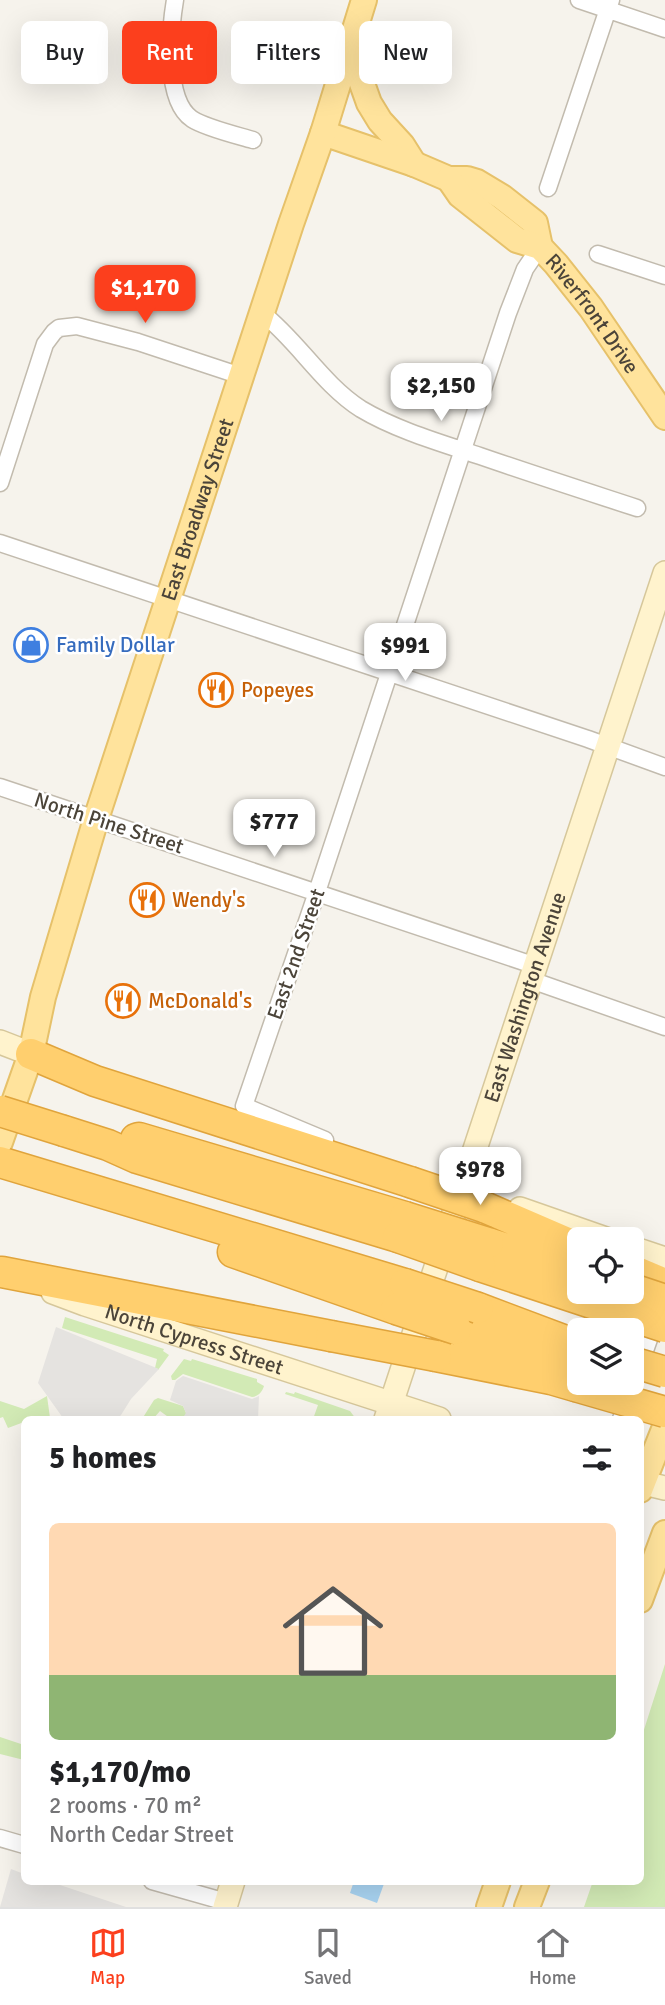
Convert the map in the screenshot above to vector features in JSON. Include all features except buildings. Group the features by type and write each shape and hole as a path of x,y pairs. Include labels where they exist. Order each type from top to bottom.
{"highway":[{"path":"30,1055 95,1081 410,1182 473,1198 567,1242"},
{"path":"0,1111 108,1145 137,1158 402,1227 484,1254 604,1307 665,1327"},
{"path":"0,1162 400,1297 456,1329 567,1374"},
{"path":"484,1254 567,1270"},
{"path":"1,1271 551,1379 567,1378"},
{"path":"644,1275 665,1283"},
{"path":"644,1293 665,1300"},
{"path":"400,1297 478,1308 567,1341"},
{"path":"644,1366 665,1373"},
{"path":"644,1393 665,1401"},
{"path":"621,1395 665,1412"}],"main road":[{"name":"East Broadway Street","path":"0,1142 30,1055 43,997 96,818 323,133 364,0"},
{"path":"349,47 369,103 414,164"},
{"name":"Riverfront Drive","path":"323,133 449,179 460,195 517,240 540,247 574,284 657,394 665,417"},
{"path":"647,1486 665,1427"},
{"path":"644,1589 665,1534"},
{"path":"489,1907 497,1885"},
{"path":"527,1907 535,1885"}],"street":[{"path":"175,0 171,39 175,88 184,111 198,122 253,140"},
{"path":"579,0 609,5 665,29"},
{"path":"548,188 609,5"},
{"name":"East 2nd Street","path":"473,1198 376,1157 317,1138 244,1106 508,313 525,269 540,247"},
{"path":"598,254 665,276"},
{"path":"262,313 281,329 333,386 355,404 385,421 463,451 637,508"},
{"path":"0,483 46,344 59,328 77,326 138,342 241,376"},
{"path":"0,543 665,767"},
{"name":"East Washington Avenue","path":"388,1412 473,1198 533,973 665,573"},
{"name":"North Pine Street","path":"0,787 317,892 533,973 665,1027"},
{"path":"0,1042 30,1055"},
{"path":"473,1198 567,1227"},
{"path":"644,1252 665,1259"},
{"name":"North Cypress Street","path":"1,1271 85,1304 388,1412 417,1416"},
{"path":"622,1416 665,1294"},
{"path":"1,1842 21,1845"},
{"path":"171,1885 228,1897"}],"green space":[{"path":"65,1317 164,1349 169,1355 158,1370 155,1368 157,1359 62,1328"},
{"path":"184,1359 192,1359 257,1379 257,1382 264,1386 257,1396 252,1397 183,1374 172,1380 171,1376"},
{"path":"295,1392 350,1411 354,1416 314,1416 318,1405 285,1394"},
{"path":"47,1396 50,1416 21,1416 21,1423 8,1428 3,1417 0,1418 0,1401 24,1409"},
{"path":"158,1398 183,1406 185,1416 167,1416 160,1411 156,1416 144,1416"},
{"path":"665,1664 665,1907 584,1907 592,1885 644,1885 644,1730"},
{"path":"0,1737 21,1744 21,1759 0,1754"}],"shaded area":[{"path":"56,1327 159,1369 131,1399 120,1416 62,1416 38,1383"},
{"path":"183,1376 252,1399 259,1396 258,1416 184,1416 186,1413 183,1406 170,1400 176,1381"},
{"path":"11,1869 21,1873 21,1885 60,1885 126,1907 0,1907"}],"water":[{"path":"353,1885 384,1885 377,1903 350,1893"}],"place":[{"name":"Family Dollar","path":"31,645"},
{"name":"Popeyes","path":"216,690"},
{"name":"Wendy's","path":"147,900"},
{"name":"McDonald's","path":"123,1001"}]}
